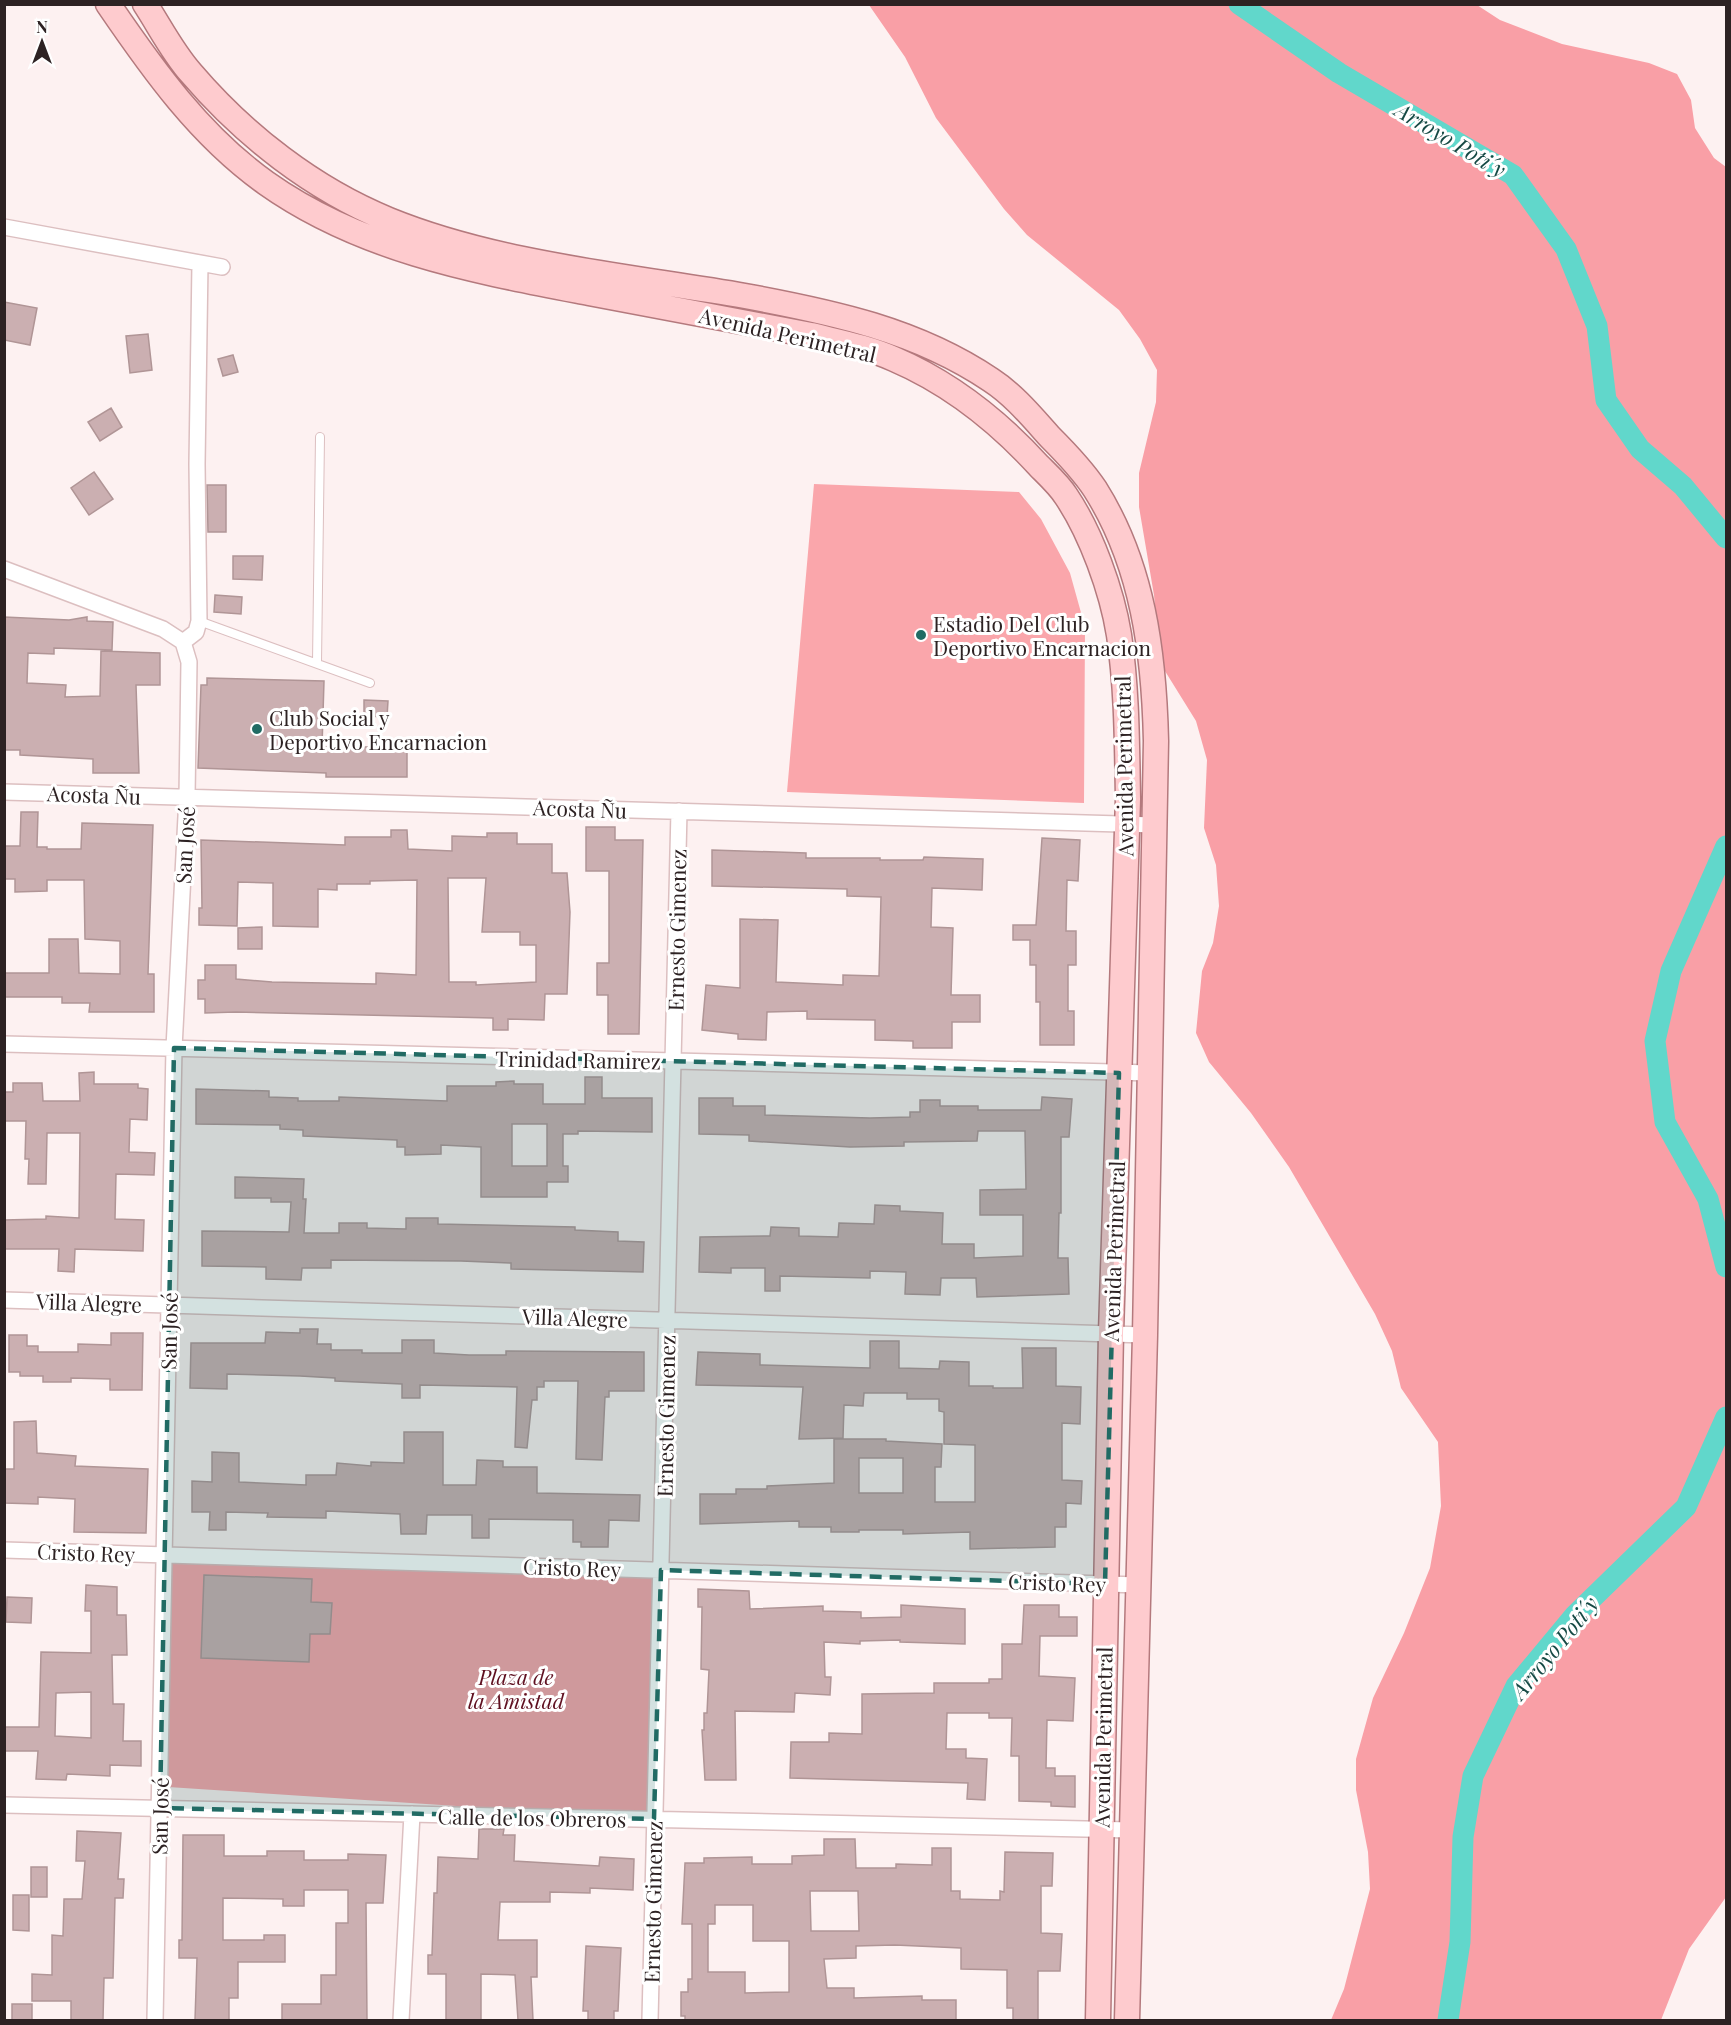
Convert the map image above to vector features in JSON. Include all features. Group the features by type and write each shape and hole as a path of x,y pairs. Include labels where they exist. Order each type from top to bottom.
{"main road":[{"name":"Avenida Perimetral","path":"108,4 177,101 239,161 266,183 347,231 387,246 481,272 859,346 927,375 1007,432 1065,494 1084,526 1111,602 1119,635 1126,732 1127,824 1111,1333 1098,2020"},
{"name":"Avenida Perimetral","path":"145,4 189,71 262,142 339,196 387,219 485,251 794,305 855,319 932,345 994,381 1024,408 1094,487 1111,519 1142,600 1155,688 1151,1074 1127,2020"}],"street":[{"path":"4,227 222,267"},
{"path":"4,569 164,629 183,642 195,632 199,621 197,498 200,263"},
{"name":"San José","path":"155,2020 174,1048 187,797 189,662 183,642"},
{"name":"Acosta Ñu","path":"4,792 1155,825"},
{"name":"Ernesto Gimenez","path":"650,2020 679,811"},
{"name":"Trinidad Ramirez","path":"4,1044 1151,1074"},
{"name":"Villa Alegre","path":"4,1300 1145,1335"},
{"name":"Cristo Rey","path":"4,1550 1139,1585"},
{"name":"Calle de los Obreros","path":"4,1805 1131,1830"},
{"path":"401,2020 412,1814"}],"lane":[{"path":"317,663 320,437"},
{"path":"199,621 370,683"}],"highlighted area":[{"path":"174,1048 1119,1073 1105,1584 661,1570 654,1819 160,1808"}],"green space":[{"name":"Estadio Del Club Deportivo Encarnacion","path":"814,484 1019,492 1041,519 1070,573 1085,627 1084,803 787,792"},
{"name":"Plaza de la Amistad","path":"172,1559 661,1570 654,1819 168,1787"}],"shaded area":[{"path":"869,5 1477,5 1500,20 1562,44 1649,63 1677,74 1691,100 1695,128 1714,158 1726,167 1726,1897 1689,1949 1661,2020 1331,2020 1344,1989 1370,1889 1368,1852 1356,1790 1356,1759 1373,1698 1404,1633 1430,1568 1441,1506 1438,1442 1401,1388 1392,1351 1375,1314 1289,1167 1251,1113 1209,1062 1196,1033 1202,971 1213,943 1219,906 1216,865 1204,828 1207,760 1196,721 1160,663 1154,595 1139,507 1139,473 1156,402 1157,370 1140,339 1119,310 1027,235 1004,209 936,118 905,57"}],"building":[{"path":"4,302 37,308 30,345 4,340"},
{"path":"148,334 152,370 130,373 126,336"},
{"path":"233,355 238,372 223,376 218,359"},
{"path":"111,408 122,427 100,441 88,422"},
{"path":"94,472 113,499 89,515 71,488"},
{"path":"207,485 226,485 226,532 208,532"},
{"path":"233,556 263,556 262,580 233,579"},
{"path":"215,595 242,597 241,614 214,612"},
{"path":"4,617 69,620 87,617 87,621 113,622 112,650 54,648 54,654 28,653 27,683 66,685 65,697 100,696 101,651 160,653 160,685 136,685 139,773 93,773 93,759 20,755 20,750 4,750"},
{"name":"Club Social y Deportivo Encarnacion","path":"207,678 324,681 322,747 407,747 407,777 326,777 326,773 198,768 201,685 207,685"},
{"path":"364,700 388,701 387,717 364,716"},
{"path":"21,812 38,812 37,847 47,847 47,849 81,849 82,823 153,825 148,974 154,974 154,1012 89,1012 90,1003 62,1003 62,997 4,997 4,973 49,973 49,939 78,939 79,973 120,974 120,941 85,939 84,880 47,880 47,891 15,892 15,879 4,879 4,846 20,846"},
{"path":"586,827 615,827 615,840 643,840 639,1034 608,1034 608,995 597,995 597,963 609,963 609,871 586,871"},
{"path":"391,830 407,830 408,849 452,851 452,836 487,837 487,833 517,833 517,844 552,844 552,873 567,873 570,912 567,994 545,994 544,1020 508,1019 508,1030 493,1030 493,1018 205,1013 205,999 198,999 198,980 205,980 205,965 236,965 236,979 272,982 376,984 376,973 416,975 417,880 337,884 337,890 318,889 318,927 273,926 273,883 238,882 237,926 199,925 199,908 202,908 201,840 345,845 345,837 391,837","holes":["448,878 486,878 482,932 520,932 520,945 536,945 536,982 476,985 476,982 449,982"]},
{"path":"1042,838 1080,840 1078,881 1067,880 1066,931 1076,931 1076,965 1068,965 1068,1011 1074,1011 1074,1045 1040,1045 1040,1002 1036,1002 1036,965 1030,965 1030,940 1013,940 1013,925 1036,925"},
{"path":"712,850 806,853 806,858 983,859 982,890 932,888 931,927 953,928 951,995 980,995 980,1022 952,1022 952,1048 913,1048 913,1041 875,1040 875,1020 807,1019 807,1011 767,1012 766,1040 738,1039 738,1034 702,1030 706,985 740,988 740,919 778,920 776,982 843,985 843,975 879,976 881,897 847,896 847,889 712,886"},
{"path":"262,927 262,949 238,949 238,928"},
{"path":"94,1072 94,1084 138,1084 138,1088 148,1089 147,1120 130,1119 129,1152 155,1153 154,1175 116,1174 115,1219 144,1220 143,1251 75,1249 74,1272 58,1271 59,1249 4,1249 4,1220 46,1219 46,1216 79,1218 80,1133 47,1133 46,1184 28,1184 29,1159 25,1159 26,1121 4,1121 4,1092 13,1092 13,1083 42,1083 43,1101 80,1101 79,1073"},
{"path":"585,1077 602,1077 602,1098 652,1098 652,1132 578,1131 578,1134 563,1134 563,1166 568,1166 568,1182 547,1182 547,1197 481,1197 481,1147 441,1145 441,1154 405,1155 405,1147 397,1147 397,1140 303,1136 303,1130 280,1129 280,1125 196,1124 196,1089 269,1091 269,1097 298,1098 298,1101 339,1101 339,1097 447,1101 447,1086 496,1086 496,1082 514,1081 514,1084 543,1084 543,1104 585,1104","holes":["512,1124 547,1124 547,1166 512,1166"]},
{"path":"1042,1097 1072,1099 1069,1137 1061,1137 1061,1213 1059,1213 1058,1258 1068,1258 1069,1294 977,1297 976,1278 941,1278 940,1295 905,1294 906,1272 870,1271 870,1278 780,1276 780,1291 765,1291 765,1268 731,1268 731,1273 699,1272 700,1237 770,1236 771,1227 799,1228 799,1236 838,1237 839,1223 874,1224 875,1205 900,1206 900,1211 943,1213 942,1244 974,1244 974,1258 1023,1256 1023,1215 980,1215 980,1190 1026,1189 1025,1131 978,1131 977,1141 904,1142 904,1146 850,1147 749,1141 749,1135 699,1134 699,1098 733,1098 733,1106 765,1106 765,1115 870,1118 910,1117 910,1112 920,1112 920,1100 940,1100 940,1106 978,1106 978,1110 1041,1110"},
{"path":"235,1177 304,1179 303,1199 306,1199 304,1233 339,1233 339,1223 367,1223 367,1228 406,1229 406,1218 438,1218 438,1224 575,1227 575,1230 618,1232 618,1241 644,1242 643,1272 511,1269 511,1263 461,1261 331,1260 331,1268 302,1268 301,1280 266,1279 266,1267 202,1266 202,1231 289,1232 291,1202 271,1202 271,1198 235,1198"},
{"path":"300,1329 318,1329 317,1344 331,1344 331,1350 362,1350 362,1353 402,1353 402,1340 434,1340 434,1353 469,1355 506,1355 506,1351 644,1352 644,1391 609,1391 609,1397 605,1397 602,1460 576,1459 578,1381 544,1381 544,1387 537,1387 537,1400 532,1400 527,1448 515,1447 517,1387 420,1385 420,1398 402,1398 402,1384 335,1381 335,1378 300,1376 227,1374 227,1389 190,1388 191,1343 265,1343 266,1332 300,1333"},
{"path":"111,1333 143,1333 142,1390 110,1390 110,1379 71,1378 71,1382 43,1382 43,1376 20,1376 20,1372 9,1372 9,1335 27,1335 27,1346 38,1346 38,1352 78,1352 78,1344 111,1345"},
{"path":"870,1341 899,1341 899,1368 939,1369 940,1361 969,1362 969,1386 1023,1388 1022,1348 1056,1348 1056,1386 1081,1387 1080,1424 1062,1423 1062,1480 1082,1481 1081,1504 1066,1503 1066,1527 1055,1527 1055,1547 970,1549 970,1532 903,1534 903,1530 859,1530 859,1532 831,1532 831,1527 799,1527 799,1521 700,1524 700,1494 736,1494 736,1489 767,1489 767,1486 834,1483 834,1439 886,1439 886,1441 942,1444 941,1467 935,1467 935,1502 975,1502 975,1445 944,1444 944,1412 939,1411 939,1399 907,1399 907,1393 864,1393 863,1406 844,1405 843,1438 799,1439 803,1387 696,1385 698,1352 760,1354 760,1365 870,1368","holes":["859,1458 903,1458 903,1493 859,1493"]},
{"path":"36,1421 37,1453 76,1456 75,1466 148,1469 146,1533 74,1532 75,1499 38,1497 38,1504 4,1503 4,1469 14,1469 14,1422"},
{"path":"404,1432 443,1432 443,1485 476,1485 477,1460 503,1461 503,1467 537,1467 537,1493 640,1495 639,1521 609,1520 608,1547 581,1547 581,1542 573,1542 573,1520 489,1519 489,1538 472,1538 472,1515 427,1515 426,1534 401,1534 400,1514 326,1511 326,1518 267,1517 268,1513 226,1512 226,1530 209,1530 210,1512 192,1512 192,1481 212,1482 212,1452 239,1453 239,1482 306,1485 306,1475 336,1475 337,1463 371,1466 371,1462 404,1463"},
{"path":"204,1575 312,1579 311,1602 332,1603 330,1634 310,1634 309,1662 201,1658"},
{"path":"86,1585 117,1587 117,1615 126,1615 127,1655 112,1655 113,1704 124,1704 123,1741 141,1741 141,1766 110,1765 110,1776 67,1774 66,1780 36,1779 38,1751 4,1751 4,1727 39,1727 41,1652 91,1653 91,1611 85,1611","holes":["91,1692 91,1738 55,1736 56,1693"]},
{"path":"698,1589 749,1591 750,1609 823,1606 823,1611 861,1612 861,1618 901,1617 901,1605 965,1609 965,1644 900,1642 900,1640 860,1641 860,1644 824,1642 825,1677 831,1677 830,1695 795,1693 794,1712 735,1711 736,1780 705,1780 702,1730 704,1730 704,1713 707,1713 709,1670 701,1669 702,1607 698,1607"},
{"path":"7,1597 32,1598 31,1623 6,1622"},
{"path":"1024,1605 1059,1605 1059,1617 1077,1617 1077,1636 1040,1636 1039,1676 1075,1678 1073,1721 1047,1720 1046,1768 1055,1768 1055,1776 1075,1776 1075,1807 1051,1806 1051,1802 1019,1801 1019,1756 1011,1756 1012,1718 989,1718 989,1713 947,1713 946,1749 966,1749 966,1758 987,1759 985,1800 967,1799 968,1783 790,1778 791,1742 829,1742 829,1733 862,1734 862,1694 934,1693 934,1683 989,1683 989,1679 1002,1679 1002,1644 1022,1644"},
{"path":"479,1829 504,1829 503,1835 515,1835 514,1861 599,1866 600,1857 634,1859 633,1890 590,1888 590,1893 550,1892 550,1902 500,1902 498,1940 537,1940 537,1977 531,1977 533,2020 518,2020 515,1975 481,1974 481,2020 446,2020 446,1974 428,1974 428,1955 432,1955 438,1857 478,1859"},
{"path":"77,1831 121,1833 118,1879 124,1879 123,1898 115,1898 113,1978 104,1978 103,2020 71,2020 71,2001 32,2001 32,1974 52,1975 52,1935 63,1936 64,1899 82,1899 85,1861 76,1861"},
{"path":"183,1835 224,1835 224,1856 267,1856 267,1851 304,1851 304,1860 348,1860 348,1854 386,1855 383,1903 366,1903 367,2020 282,2020 282,2004 321,2004 321,1975 336,1975 336,1923 348,1923 348,1890 304,1890 304,1906 283,1906 283,1899 223,1898 223,1940 264,1940 264,1935 285,1935 285,1962 238,1962 238,1998 229,1998 229,2020 195,2020 197,1958 179,1958 179,1940 182,1940"},
{"path":"824,1839 855,1839 856,1868 896,1868 896,1864 932,1865 932,1848 951,1848 951,1891 960,1891 960,1899 1000,1900 1000,1891 1004,1892 1005,1852 1053,1853 1052,1886 1041,1886 1041,1933 1062,1934 1060,1971 1038,1971 1038,2020 1013,2020 1013,2008 1007,2008 1007,1970 961,1969 961,1948 895,1945 856,1946 856,1958 824,1959 827,1988 854,1988 854,1998 922,1996 922,2000 956,2000 956,2020 685,2020 685,2016 681,2016 681,1992 688,1992 688,1979 692,1979 692,1924 682,1924 685,1863 704,1863 704,1858 752,1857 752,1864 792,1864 792,1856 824,1855","holes":["810,1891 858,1891 859,1931 811,1931","715,1905 753,1905 753,1941 789,1941 789,1992 745,1993 745,1972 708,1972 708,1924 715,1924"]},
{"path":"31,1867 47,1867 47,1897 31,1897"},
{"path":"13,1895 29,1895 29,1931 13,1930"},
{"path":"586,1946 621,1948 618,2011 614,2011 614,2020 588,2020 588,2011 583,2011"},
{"path":"12,2004 32,2004 32,2020 12,2020"}],"waterway":[{"name":"Arroyo Poti´y","path":"1239,4 1339,73 1513,175 1566,249 1597,326 1606,400 1640,449 1683,486 1726,538"},
{"name":"Arroyo Poti´y","path":"1726,846 1671,971 1655,1041 1665,1122 1708,1199 1726,1267"},
{"name":"Arroyo Poti´y","path":"1448,2020 1460,1942 1463,1837 1473,1776 1516,1686 1575,1615 1686,1507 1726,1417"}],"place":[{"name":"Estadio Del Club Deportivo Encarnacion","path":"921,635"},
{"name":"Club Social y Deportivo Encarnacion","path":"257,729"}]}
